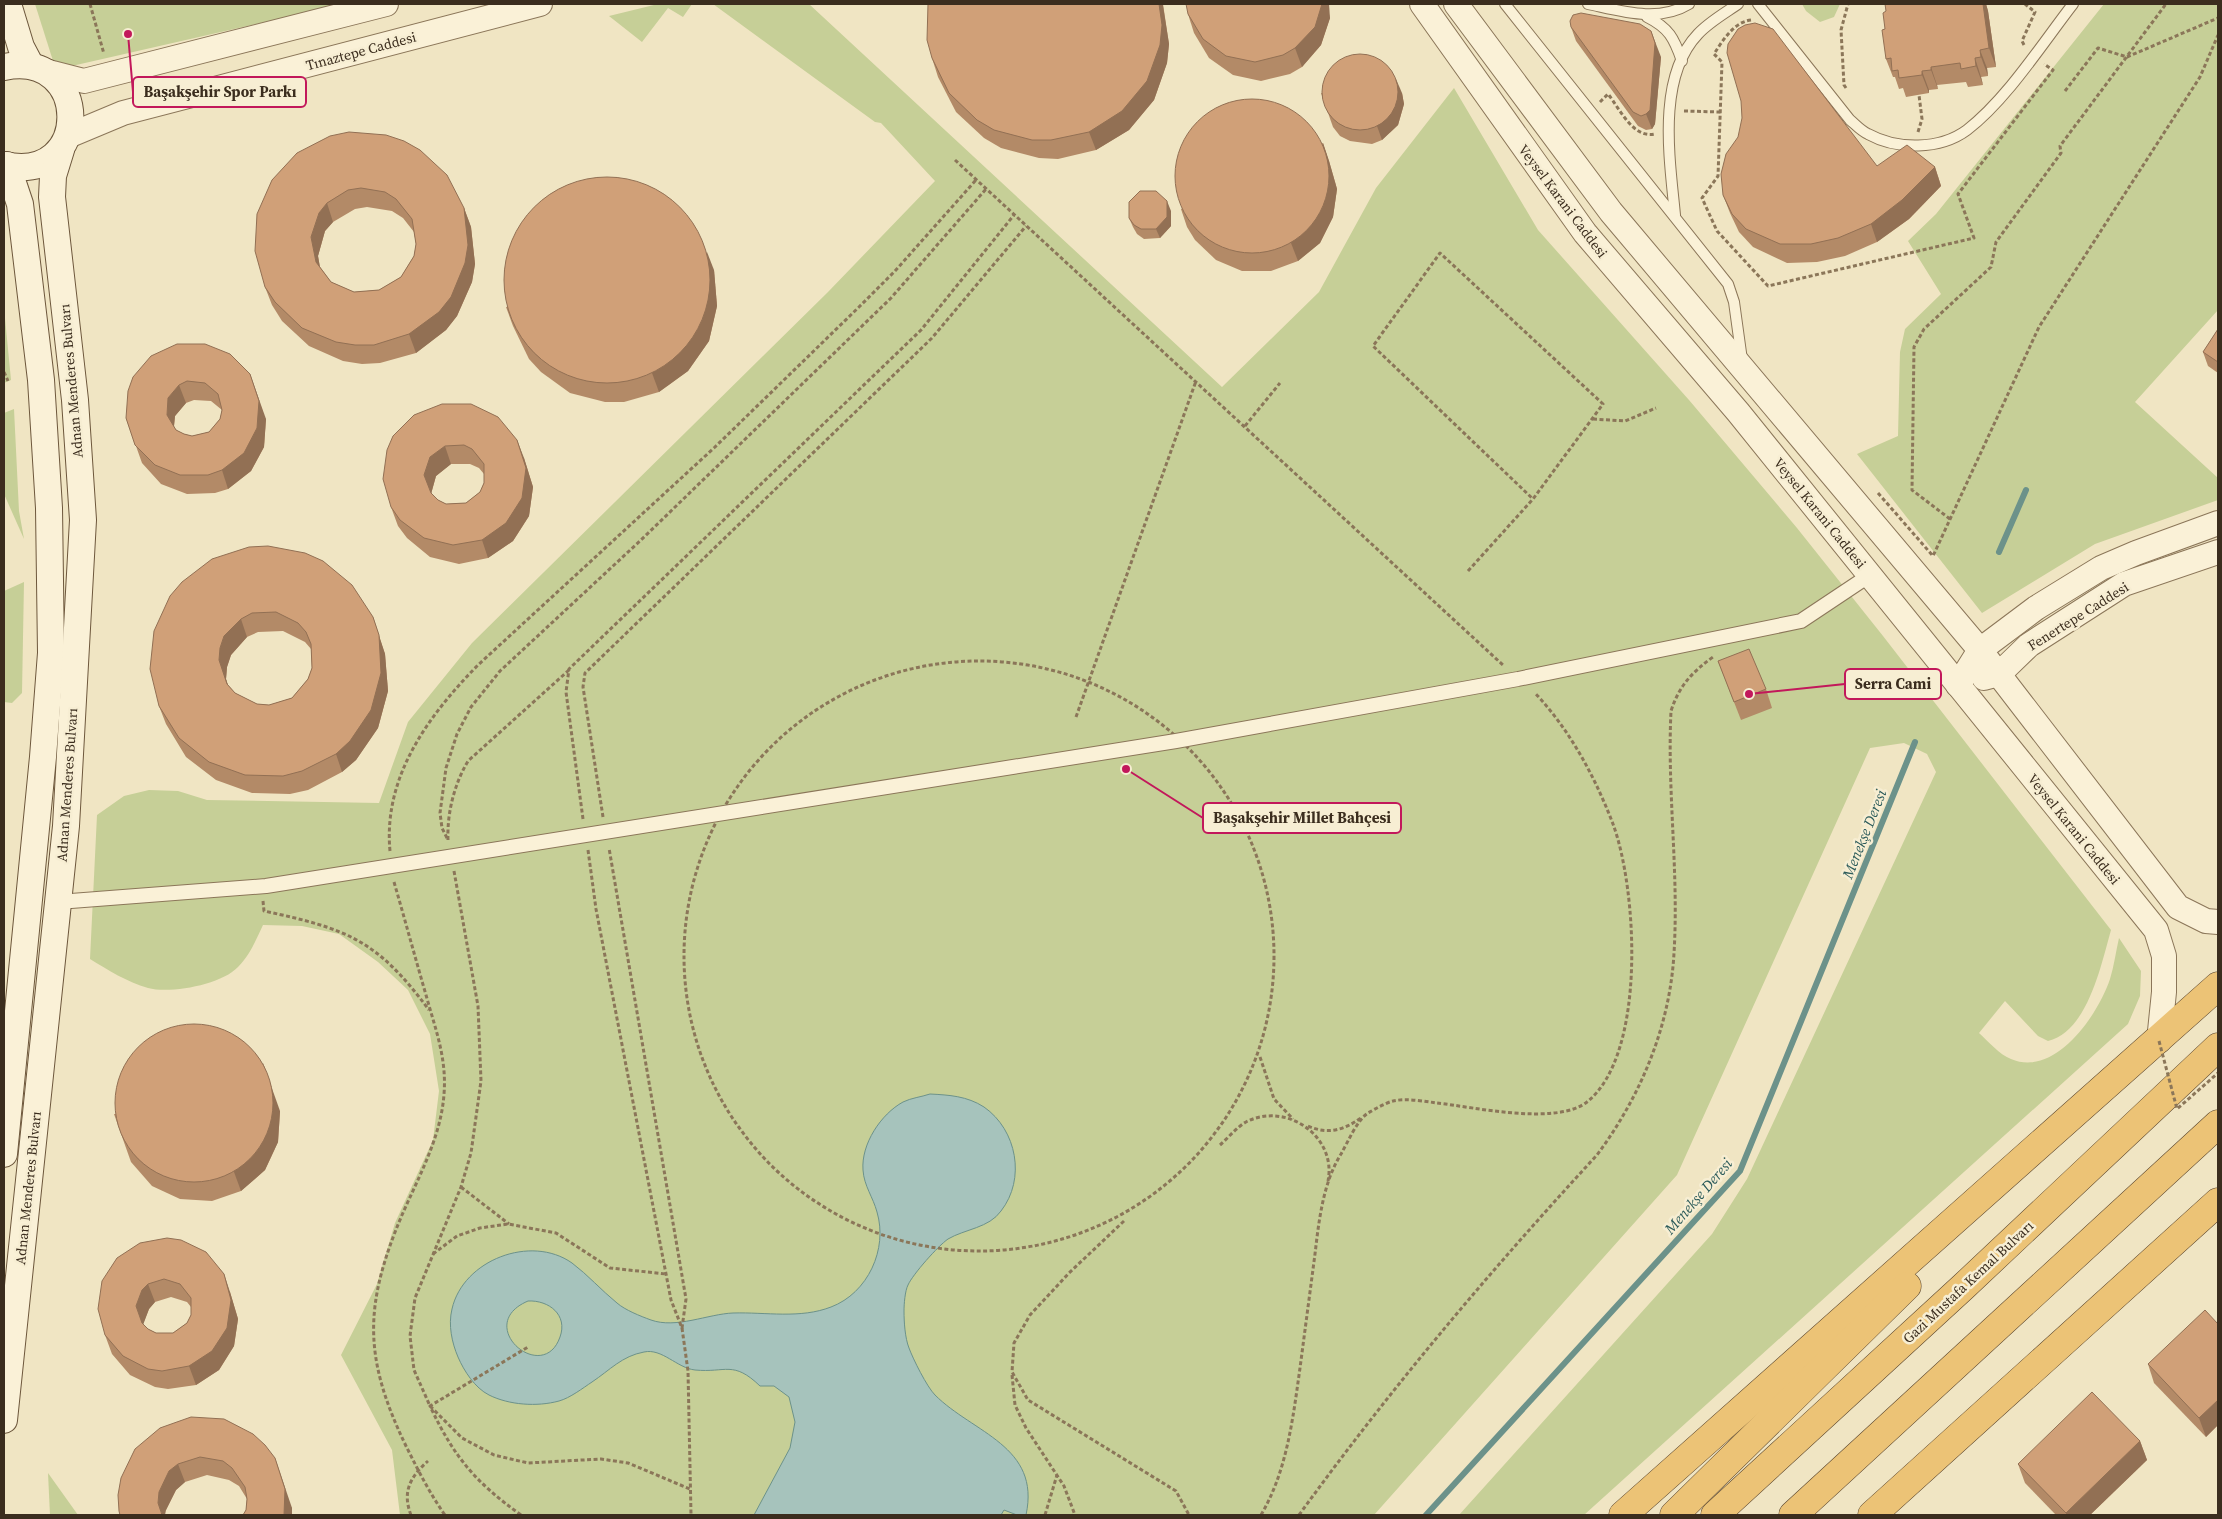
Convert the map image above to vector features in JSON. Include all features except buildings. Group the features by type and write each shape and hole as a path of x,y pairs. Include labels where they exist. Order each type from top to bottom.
{"highway":[{"path":"1623,1515 2218,986"},
{"path":"1674,1515 2158,1041"},
{"name":"Gazi Mustafa Kemal Bulvarı","path":"1715,1515 1963,1288 2218,1047"},
{"path":"1793,1515 2218,1124"},
{"path":"2148,1264 2218,1189"},
{"path":"1872,1515 2218,1202"}],"main road":[{"path":"8,4 21,47 38,68"},
{"path":"4,67 16,65 38,68"},
{"name":"Adnan Menderes Bulvarı","path":"4,1420 70,778 83,520 75,400 52,196 53,176 71,122 71,107 66,92 57,80 38,68"},
{"path":"5,165 16,168 33,166 48,160 64,143"},
{"name":"Adnan Menderes Bulvarı","path":"4,1154 6,1107 16,995 43,757 51,653 50,508 41,380 20,204 5,165"}],"street":[{"path":"38,68 84,81 386,4"},
{"name":"Tınaztepe Caddesi","path":"64,143 123,113 540,4"},
{"name":"Veysel Karani Caddesi","path":"1422,4 1585,234 1738,412 2156,930 2164,956 2164,992 2158,1041"},
{"path":"1456,4 1611,212 2000,674 2178,907 2206,920 2218,922"},
{"name":"Fenertepe Caddesi","path":"1958,685 1980,650 2036,608 2101,568 2218,523"},
{"name":"Fenertepe Caddesi","path":"2000,674 2029,645 2124,584 2218,552"},
{"path":"58,902 262,886 1176,741 1518,679 1747,634 1801,621 1870,575"},
{"path":"1958,685 2000,674"}],"lane":[{"path":"1505,4 1728,284 1734,302 1743,371"},
{"path":"1588,4 1659,16 1676,12 1689,4"},
{"path":"1674,215 1669,145 1670,111 1677,72 1698,34 1738,4"},
{"path":"1758,4 1850,120 1867,134 1914,147 1946,140 1965,131 1992,108 2073,4"},
{"path":"1641,13 1664,26 1676,43 1682,61"}],"path":[{"path":"1848,4 1841,30 1844,85 1849,93"},
{"path":"1769,18 1746,21 1726,35 1714,54 1722,62 1718,176 1702,198 1717,231 1768,286 1974,238 1958,194 2054,70 2032,56 2022,41 2035,12 2025,4"},
{"path":"1950,519 1912,490 1914,347 1924,329 1991,267 1996,242 2061,153 2060,146 2166,4"},
{"path":"2065,92 2098,48 2127,57 2218,18"},
{"path":"1876,490 1934,556 2039,327 2200,77 2218,35"},
{"path":"1591,111 1608,94 1637,132 1645,136 1656,133 1658,130 1660,111 1720,112"},
{"path":"1895,142 1898,135 1918,132 1922,119 1919,95"},
{"path":"954,160 1518,679 1536,693 1563,724 1591,775 1614,826 1625,871 1631,915 1632,970 1627,1016 1617,1057 1604,1081 1586,1102 1563,1112 1537,1115 1419,1101 1393,1101 1365,1114 1352,1125 1320,1132 1294,1119 1274,1099 1260,1057"},
{"path":"445,1515 418,1470 386,1402 379,1380 375,1356 374,1314 380,1281 389,1250 429,1154 441,1114 445,1076 443,1056 391,866 388,835 394,792 422,732 451,693 478,665 714,447 896,271 976,180"},
{"path":"448,839 442,828 440,813 446,768 457,734 471,707 500,671 648,534 891,298 986,189"},
{"path":"521,1515 492,1494 448,1443 414,1370 410,1336 415,1298 461,1187 472,1153 481,1081 478,1006 448,839 450,806 460,775 468,761 569,670 920,330 1014,215"},
{"path":"682,1328 686,1299 606,832 583,687 585,674 932,338 1026,226"},
{"path":"1468,572 1533,499 1603,404 1440,254 1373,346 1533,499"},
{"path":"4,372 8,382"},
{"path":"1076,717 1196,381"},
{"path":"1245,426 1280,383"},
{"path":"1592,419 1625,421 1656,408"},
{"path":"1299,1515 1359,1432 1437,1335 1597,1155 1631,1104 1643,1081 1662,1022 1674,955 1671,711 1682,685 1696,670 1747,634"},
{"path":"888,669 961,658 1020,661 1089,681 1136,708 1190,753 1201,770"},
{"path":"569,670 566,692 598,918 671,1300 682,1328 688,1371 691,1515"},
{"path":"812,706 870,675"},
{"path":"797,717 751,761 725,800 699,862 683,952 694,1036 731,1118 796,1188 860,1226 906,1240 960,1252 1046,1245 1127,1219 1070,1273 1030,1316 1014,1342 1012,1372 1014,1405 1026,1428 1064,1486 1075,1515"},
{"path":"1234,819 1245,836 1247,844"},
{"path":"262,886 264,911 332,928 366,944 396,968 431,1012"},
{"path":"1247,1092 1260,1057 1271,984 1268,955"},
{"path":"2158,1041 2177,1109 2218,1072"},
{"path":"1325,1194 1338,1157 1365,1114"},
{"path":"1226,1133 1216,1149 1246,1122 1269,1116 1294,1119"},
{"path":"1261,1515 1273,1495 1292,1429 1319,1223 1330,1169 1323,1144 1305,1125"},
{"path":"461,1187 510,1224"},
{"path":"1141,1209 1149,1204"},
{"path":"433,1254 456,1236 480,1228 510,1224 556,1233 610,1268 666,1274"},
{"path":"430,1406 528,1347"},
{"path":"1012,1372 1028,1400 1176,1491 1189,1515"},
{"path":"430,1406 462,1438 494,1455 528,1463 600,1459 628,1463 690,1489"},
{"path":"411,1515 407,1505 407,1487 418,1470 428,1461"},
{"path":"1045,1515 1057,1475"}],"green space":[{"path":"35,4 344,4 63,68 54,64"},
{"path":"658,4 692,4 683,17 668,8 642,42 609,16"},
{"path":"713,4 809,4 1222,387 1319,292 1376,188 1454,88 1538,230 1689,400 1797,528 2111,930 2091,995 2083,1011 2062,1035 2048,1041 2038,1036 2005,1001 1979,1033 1998,1051 2011,1059 2027,1062 2043,1060 2058,1052 2072,1040 2096,1009 2110,979 2119,938 2141,971 2140,996 2128,1024 1584,1515 1459,1515 1712,1234 1747,1179 1936,772 1927,754 1904,743 1870,748 1677,1175 1374,1515 400,1515 392,1450 341,1355 377,1284 395,1223 433,1140 439,1091 430,1034 408,990 378,962 339,934 302,926 263,925 252,947 238,967 220,979 182,989 157,990 148,988 118,975 90,959 97,815 124,796 149,790 178,791 207,800 379,803 408,722 472,643 828,292 935,181 881,123 875,122"},
{"path":"1802,4 1840,4 1834,17 1820,22 1806,11"},
{"path":"2104,4 2218,4 2218,310 2135,402 2218,478 2218,500 2095,544 1982,613 1857,454 1898,436 1900,352 1905,329 1941,294 1908,241 1936,214"},
{"path":"4,308 11,380 4,383"},
{"path":"14,409 19,511 24,539 4,494 4,413"},
{"path":"24,582 22,693 12,703 4,702 4,591"},
{"path":"48,1473 78,1515 50,1515"}],"water":[{"path":"930,1094 971,1100 984,1107 995,1117 1004,1128 1014,1156 1014,1184 1009,1198 996,1217 983,1225 948,1239 926,1260 915,1274 908,1285 904,1305 907,1340 917,1366 935,1395 950,1408 1000,1443 1014,1457 1023,1472 1028,1492 1026,1515 1017,1515 1004,1510 1001,1515 754,1515 790,1448 795,1422 789,1397 774,1386 760,1386 751,1378 736,1370 695,1370 682,1366 663,1355 644,1352 623,1360 581,1390 563,1400 542,1404 523,1404 505,1401 484,1392 475,1384 463,1368 451,1334 452,1309 459,1292 470,1277 484,1265 501,1257 519,1252 538,1251 556,1255 584,1272 620,1306 642,1317 661,1322 681,1322 733,1313 807,1313 831,1307 844,1300 865,1281 877,1255 880,1240 877,1212 865,1181 863,1170 865,1150 869,1140 880,1122 895,1107 903,1102","holes":["528,1301 536,1301 555,1310 559,1316 562,1329 560,1337 551,1351 540,1355 528,1353 517,1346 509,1336 507,1324 513,1311"]}],"waterway":[{"name":"Menekşe Deresi","path":"1999,552 2026,490"},
{"name":"Menekşe Deresi","path":"1426,1515 1740,1171 1915,742"}],"place":[{"name":"Başakşehir Spor Parkı","path":"128,34"},
{"name":"Serra Cami","path":"1749,694"},
{"name":"Başakşehir Millet Bahçesi","path":"1126,769"}]}
